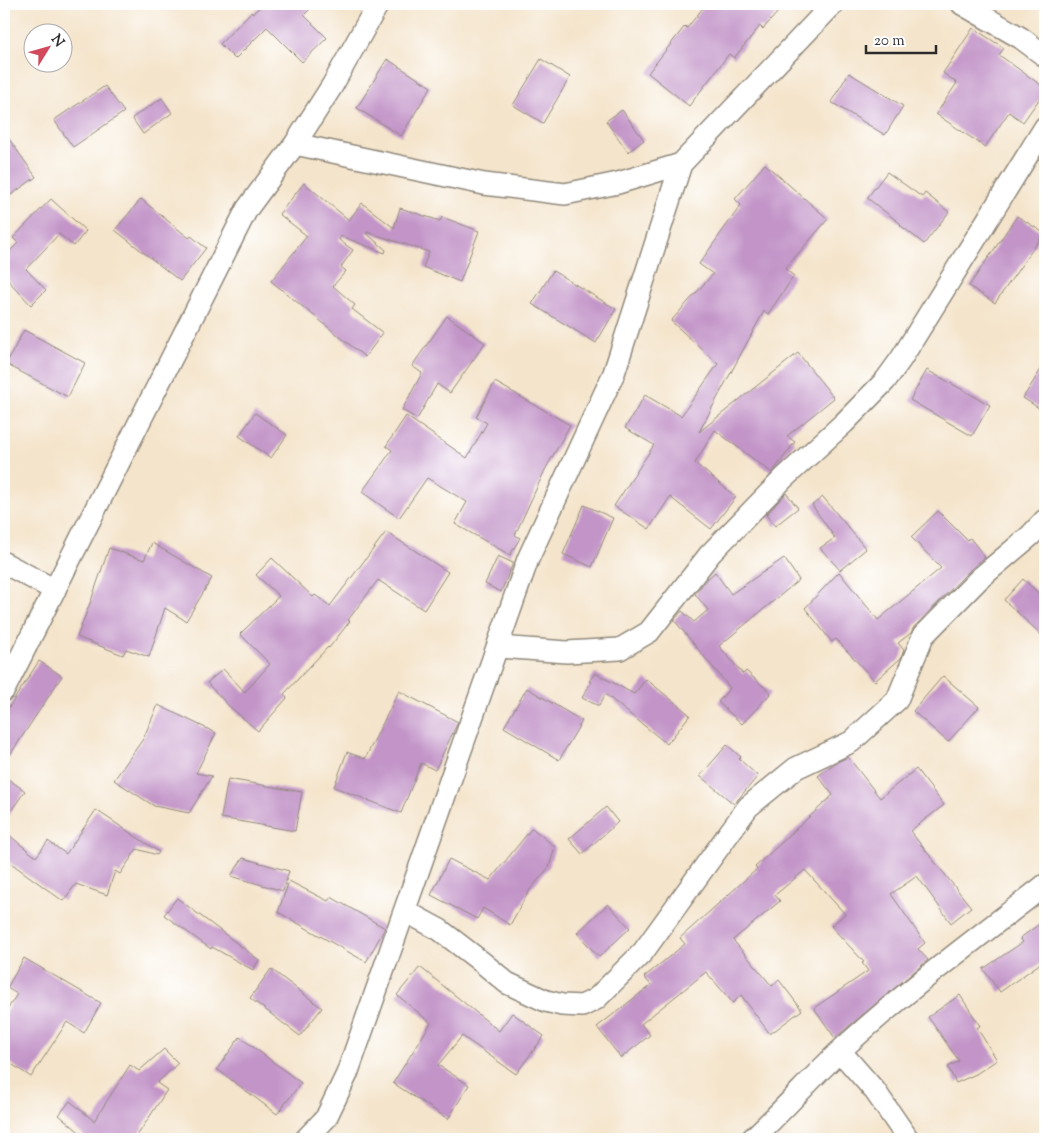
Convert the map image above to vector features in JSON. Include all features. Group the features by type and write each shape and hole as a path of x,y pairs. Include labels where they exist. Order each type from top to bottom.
{"street":[{"path":"4,690 247,209 295,144 332,86 378,4"},
{"path":"306,1139 326,1118 347,1074 528,559 614,372 680,164 834,4"},
{"path":"962,4 1020,38 1045,56"},
{"path":"498,647 567,652 620,649 649,632 710,554 784,478 844,423 885,381 901,359 1045,127"},
{"path":"295,144 484,184 565,194 618,183 680,164"},
{"path":"405,911 440,930 484,962 507,983 546,1001 562,1005 582,1006 596,999 643,952 748,807 796,768 851,742 897,700 923,636 978,579 1030,536 1045,520"},
{"path":"4,562 55,590"},
{"path":"752,1139 840,1051 941,966 1045,885"},
{"path":"840,1051 875,1091 908,1139"}],"building":[{"path":"263,4 315,4 304,15 327,38 302,62 267,27 235,59 220,44 251,12 252,14"},
{"path":"706,4 785,4 763,29 760,26 734,58 729,54 689,106 648,73 685,26 687,28"},
{"path":"973,28 1004,48 999,55 1045,88 1045,91 1023,122 1009,112 985,147 936,114 957,83 943,73"},
{"path":"387,59 431,87 401,136 357,108"},
{"path":"541,59 570,77 543,123 513,105"},
{"path":"849,73 903,106 885,135 831,102"},
{"path":"105,86 124,112 73,147 54,120"},
{"path":"162,98 172,113 143,134 132,118"},
{"path":"622,110 644,140 628,152 606,121"},
{"path":"4,132 36,177 4,200"},
{"path":"765,164 828,219 785,269 794,276 768,314 764,311 699,432 798,353 834,398 787,436 795,442 772,473 715,430 695,463 736,497 711,529 670,497 649,529 614,506 654,445 625,428 645,395 681,416 718,364 671,321 713,274 699,264 741,205 735,199"},
{"path":"887,172 922,197 925,193 949,212 924,244 867,198"},
{"path":"304,183 349,220 362,203 394,228 400,208 440,221 442,217 479,231 460,282 423,267 429,252 367,232 386,250 385,253 341,236 339,240 353,250 341,267 346,271 333,286 355,305 352,309 383,333 365,357 271,281 307,236 279,214"},
{"path":"51,199 86,231 74,246 59,234 26,269 46,290 31,305 4,276 4,257 18,243 13,238"},
{"path":"141,199 189,238 191,236 206,248 180,281 115,230"},
{"path":"1017,216 1044,233 995,303 969,286"},
{"path":"553,271 616,309 596,343 532,304"},
{"path":"447,316 485,343 450,393 437,384 417,419 402,410 422,373 412,366"},
{"path":"24,330 85,363 68,397 6,364"},
{"path":"1045,363 1045,412 1023,398"},
{"path":"927,370 990,405 972,436 910,400"},
{"path":"495,382 570,425 545,470 515,535 520,538 510,555 455,524 467,502 427,478 399,518 362,492 392,450 386,446 406,416 467,458 487,423 476,417"},
{"path":"255,413 287,435 271,458 239,436"},
{"path":"786,493 798,508 775,526 766,515"},
{"path":"823,497 866,549 840,570 820,548 835,538 812,505"},
{"path":"584,505 613,518 592,567 563,554"},
{"path":"938,511 967,540 970,538 985,557 914,627 911,633 898,643 904,650 901,658 875,681 836,639 832,642 805,608 839,572 878,620 941,568 911,537"},
{"path":"386,532 448,572 424,610 378,580 329,648 284,694 287,698 258,731 229,706 207,683 223,669 245,692 270,664 240,634 279,596 256,575 272,558 313,597 315,595 330,606"},
{"path":"152,543 212,578 186,621 165,608 149,657 126,649 123,655 77,637 109,548 144,560"},
{"path":"498,556 513,563 501,592 485,584"},
{"path":"784,558 799,580 719,646 743,674 746,671 771,693 742,724 718,702 730,688 674,620 682,611 694,622 708,610 695,594 715,572 731,594"},
{"path":"1023,579 1045,599 1045,638 1004,600"},
{"path":"39,661 62,676 4,764 4,715"},
{"path":"595,673 634,694 646,679 690,715 667,744 605,694 599,706 582,698 591,682 589,681"},
{"path":"943,676 979,707 948,742 913,711"},
{"path":"527,688 582,721 559,760 504,727"},
{"path":"399,691 458,722 435,770 421,763 401,813 334,787 347,752 365,759"},
{"path":"158,705 216,733 196,773 212,776 189,813 154,806 114,780 143,739"},
{"path":"727,745 758,776 734,804 700,776"},
{"path":"848,757 880,798 916,769 944,805 910,831 971,907 951,923 917,876 891,894 925,943 918,949 928,960 835,1038 814,1008 868,971 862,963 864,962 831,926 845,914 805,870 775,895 780,901 733,940 772,986 779,980 802,1010 770,1034 741,995 733,1003 706,972 641,1024 650,1035 621,1058 597,1027 651,985 644,977 685,944 680,938 757,869 755,867 833,795 818,776 835,763"},
{"path":"4,776 25,791 4,821"},
{"path":"228,779 302,792 295,831 221,818"},
{"path":"606,807 618,822 582,854 569,839"},
{"path":"96,810 159,852 157,855 137,849 120,874 115,871 107,895 76,884 63,901 4,858 4,831 36,857 48,841 66,854"},
{"path":"532,828 555,847 549,867 529,891 510,925 483,908 477,919 431,895 449,859 490,880"},
{"path":"243,858 289,871 283,891 231,876"},
{"path":"289,881 328,901 331,897 385,928 366,962 278,912"},
{"path":"177,898 259,960 253,970 212,947 211,949 164,915"},
{"path":"608,904 630,928 599,957 577,933"},
{"path":"1045,920 1045,960 1000,992 983,969 1023,942 1020,938"},
{"path":"24,958 101,1003 84,1033 67,1022 31,1077 4,1059 4,1015 17,994 7,988"},
{"path":"420,967 499,1031 512,1013 544,1036 516,1074 462,1036 438,1065 469,1085 448,1119 393,1083 431,1023 397,995"},
{"path":"271,969 322,1008 300,1036 250,998"},
{"path":"960,995 980,1026 977,1028 997,1060 976,1074 956,1083 948,1067 959,1061 928,1017"},
{"path":"240,1037 301,1083 277,1114 217,1069"},
{"path":"164,1049 178,1063 157,1083 167,1090 135,1139 82,1139 84,1136 59,1115 70,1101 94,1121 130,1065 139,1071"}]}
